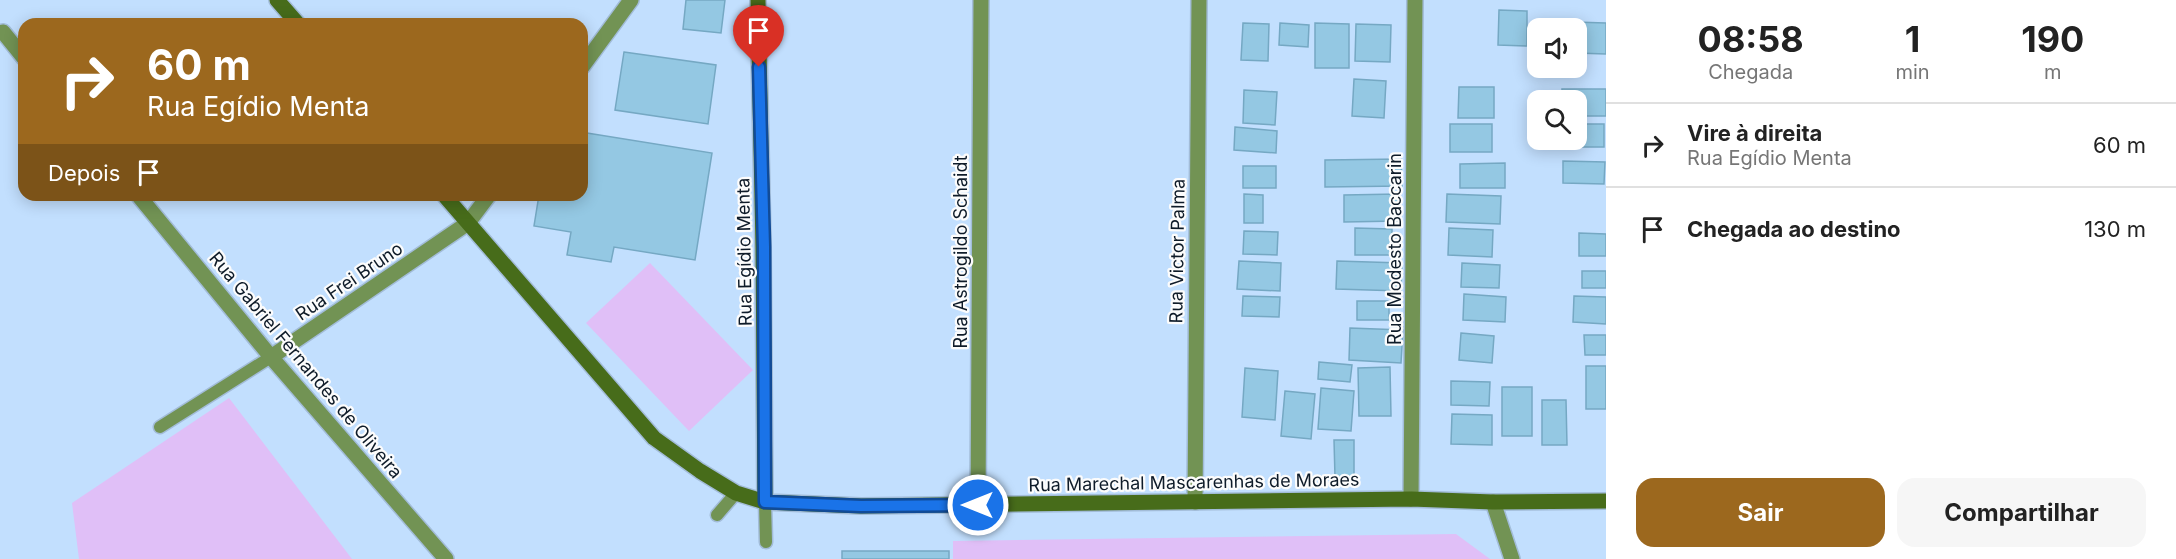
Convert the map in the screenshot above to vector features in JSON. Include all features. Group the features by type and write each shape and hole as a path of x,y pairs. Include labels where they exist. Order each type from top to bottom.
{"street":[{"path":"277,0 293,18"},
{"path":"588,59 631,0"},
{"name":"Rua Egídio Menta","path":"758,0 764,247 765,502"},
{"name":"Rua Astrogildo Schaidt","path":"978,505 981,0"},
{"name":"Rua Victor Palma","path":"1195,502 1199,0"},
{"name":"Rua Modesto Baccarin","path":"1411,499 1415,0"},
{"path":"1,33 18,51"},
{"name":"Rua Gabriel Fernandes de Oliveira","path":"143,201 271,357 446,559"},
{"name":"Rua Marechal Mascarenhas de Moraes","path":"449,201 654,438 736,493 765,502 861,506 1411,499 1493,502 1606,501"},
{"name":"Rua Frei Bruno","path":"271,357 468,223 484,201"},
{"path":"1493,502 1512,559"}],"lane":[{"name":"Rua Frei Bruno","path":"160,427 271,357"},
{"path":"717,515 736,493"},
{"path":"765,502 766,542"}],"shaded area":[{"path":"650,263 753,370 689,431 586,323"},
{"path":"229,398 352,559 79,559 72,503"},
{"path":"1456,534 1490,559 953,559 953,541"}],"building":[{"path":"686,0 725,0 721,33 683,29"},
{"path":"1499,10 1527,11 1527,46 1498,45"},
{"path":"1587,22 1606,23 1606,54 1587,53"},
{"path":"1243,23 1269,24 1268,61 1241,60"},
{"path":"1280,23 1309,25 1308,47 1279,45"},
{"path":"1315,23 1349,24 1349,68 1315,68"},
{"path":"1356,24 1391,25 1390,62 1355,61"},
{"path":"624,52 716,65 708,124 615,110"},
{"path":"1354,79 1386,81 1384,118 1352,116"},
{"path":"1459,87 1494,87 1494,118 1458,118"},
{"path":"1606,89 1606,116 1587,116 1587,90 1562,90"},
{"path":"1244,90 1277,92 1275,125 1243,123"},
{"path":"1450,124 1492,124 1492,152 1450,152"},
{"path":"1587,124 1604,124 1604,147 1587,147"},
{"path":"1235,127 1277,131 1276,153 1234,150"},
{"path":"588,133 712,153 695,260 614,247 611,262 567,255 571,232 534,226 538,201 588,201"},
{"path":"1401,159 1402,186 1325,187 1325,160"},
{"path":"1563,161 1605,162 1604,184 1563,183"},
{"path":"1505,163 1505,188 1460,188 1460,164"},
{"path":"1243,166 1276,166 1276,188 1243,188"},
{"path":"1244,194 1263,195 1263,223 1244,223"},
{"path":"1398,194 1399,221 1344,222 1344,195"},
{"path":"1447,194 1501,196 1500,224 1446,222"},
{"path":"1355,228 1392,229 1392,255 1355,255"},
{"path":"1449,228 1493,230 1492,257 1448,255"},
{"path":"1244,231 1278,232 1277,255 1243,254"},
{"path":"1579,233 1606,234 1606,256 1579,256"},
{"path":"1239,261 1281,263 1280,291 1237,289"},
{"path":"1337,261 1402,263 1401,291 1336,289"},
{"path":"1462,263 1500,265 1499,288 1461,287"},
{"path":"1582,271 1606,271 1606,288 1582,288"},
{"path":"1464,294 1506,297 1505,322 1463,320"},
{"path":"1243,296 1280,297 1279,317 1242,316"},
{"path":"1574,296 1606,297 1606,324 1573,322"},
{"path":"1357,301 1389,301 1389,320 1357,320"},
{"path":"1350,328 1403,330 1401,363 1349,360"},
{"path":"1461,333 1494,336 1492,363 1459,360"},
{"path":"1584,335 1606,335 1606,355 1585,355"},
{"path":"1319,362 1352,365 1350,382 1318,379"},
{"path":"1586,366 1606,366 1606,409 1586,409"},
{"path":"1390,367 1391,416 1359,416 1358,368"},
{"path":"1245,368 1278,371 1275,420 1242,417"},
{"path":"1451,381 1490,382 1489,406 1451,405"},
{"path":"1502,387 1532,387 1532,436 1502,436"},
{"path":"1321,388 1354,391 1351,431 1318,429"},
{"path":"1285,391 1315,394 1311,439 1281,436"},
{"path":"1542,400 1566,400 1567,445 1542,445"},
{"path":"1452,414 1492,415 1492,445 1451,444"},
{"path":"1334,440 1354,440 1354,477 1335,477"},
{"path":"842,551 949,551 949,559 842,559"}],"route":[{"path":"759,67 764,247 765,502 861,506 978,505"}]}
